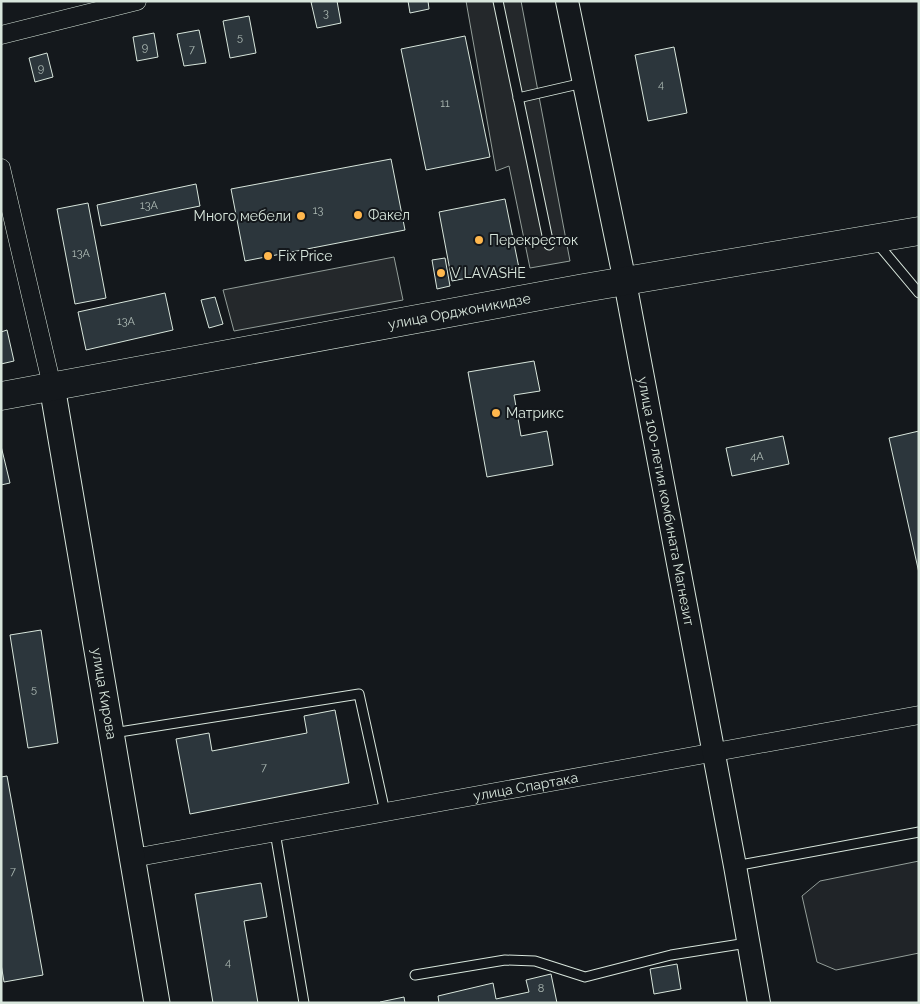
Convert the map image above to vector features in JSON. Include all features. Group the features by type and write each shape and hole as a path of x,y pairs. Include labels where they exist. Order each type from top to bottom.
{"main road":[{"name":"улица Орджоникидзе","path":"1,396 564,291 919,231"},
{"name":"улица Кирова","path":"52,386 157,1003"}],"street":[{"path":"1,35 137,1"},
{"name":"улица 100-летия комбината Магнезит","path":"567,1 624,282 714,753 759,1003"},
{"path":"1,168 52,386"},
{"name":"улица Спартака","path":"133,858 919,715"}],"lane":[{"path":"498,1 549,246"},
{"path":"518,98 583,83"},
{"path":"874,239 919,292"},
{"path":"111,733 359,694 384,812"},
{"path":"276,832 304,1003"},
{"path":"735,866 919,832"},
{"path":"415,975 505,960 535,961 585,977 671,955 748,942"}],"shaded area":[{"path":"466,1 521,1 570,261 530,268 509,166 496,171"},
{"path":"394,257 403,300 234,331 223,290"},
{"path":"919,861 919,953 836,970 817,962 802,896 820,881"}],"building":[{"path":"337,1 341,23 317,28 311,2"},
{"path":"408,1 428,1 429,9 410,13"},
{"path":"249,16 256,53 230,58 223,21"},
{"path":"199,30 206,63 184,66 177,34"},
{"path":"154,33 158,57 137,61 133,37"},
{"path":"465,36 490,157 426,170 401,49"},
{"path":"674,47 687,113 648,121 635,55"},
{"path":"47,53 53,77 35,82 29,58"},
{"path":"391,159 405,230 245,261 231,189"},
{"path":"196,184 200,206 101,226 97,205"},
{"name":"Перекресток","path":"505,199 519,268 452,281 439,212"},
{"path":"88,203 106,298 75,304 57,209"},
{"name":"V LAVASHE","path":"445,258 450,286 437,289 432,260"},
{"path":"165,293 173,330 86,350 78,312"},
{"path":"215,297 223,324 209,328 201,300"},
{"path":"7,330 14,361 1,364 1,332"},
{"name":"Матрикс","path":"534,361 540,391 514,395 521,436 547,431 553,465 487,477 468,372"},
{"path":"919,431 919,573 889,438"},
{"path":"783,436 789,464 732,476 726,448"},
{"path":"1,446 10,483 1,485"},
{"path":"41,630 58,743 28,748 10,635"},
{"path":"335,710 349,783 190,814 176,739 209,733 212,751 307,733 304,716"},
{"path":"7,776 43,975 4,982 1,964 1,777"},
{"path":"261,883 267,917 244,921 258,1003 213,1003 195,894"},
{"path":"677,964 681,989 654,994 650,969"},
{"path":"551,974 557,1003 439,1003 438,996 493,983 496,999 529,992 526,980"},
{"path":"404,997 405,1003 380,1003 380,1002"}],"place":[{"name":"Факел","path":"358,215"},
{"name":"Много мебели","path":"301,216"},
{"name":"Перекресток","path":"479,240"},
{"name":"Fix Price","path":"268,256"},
{"name":"V LAVASHE","path":"441,273"},
{"name":"Матрикс","path":"496,413"}]}
